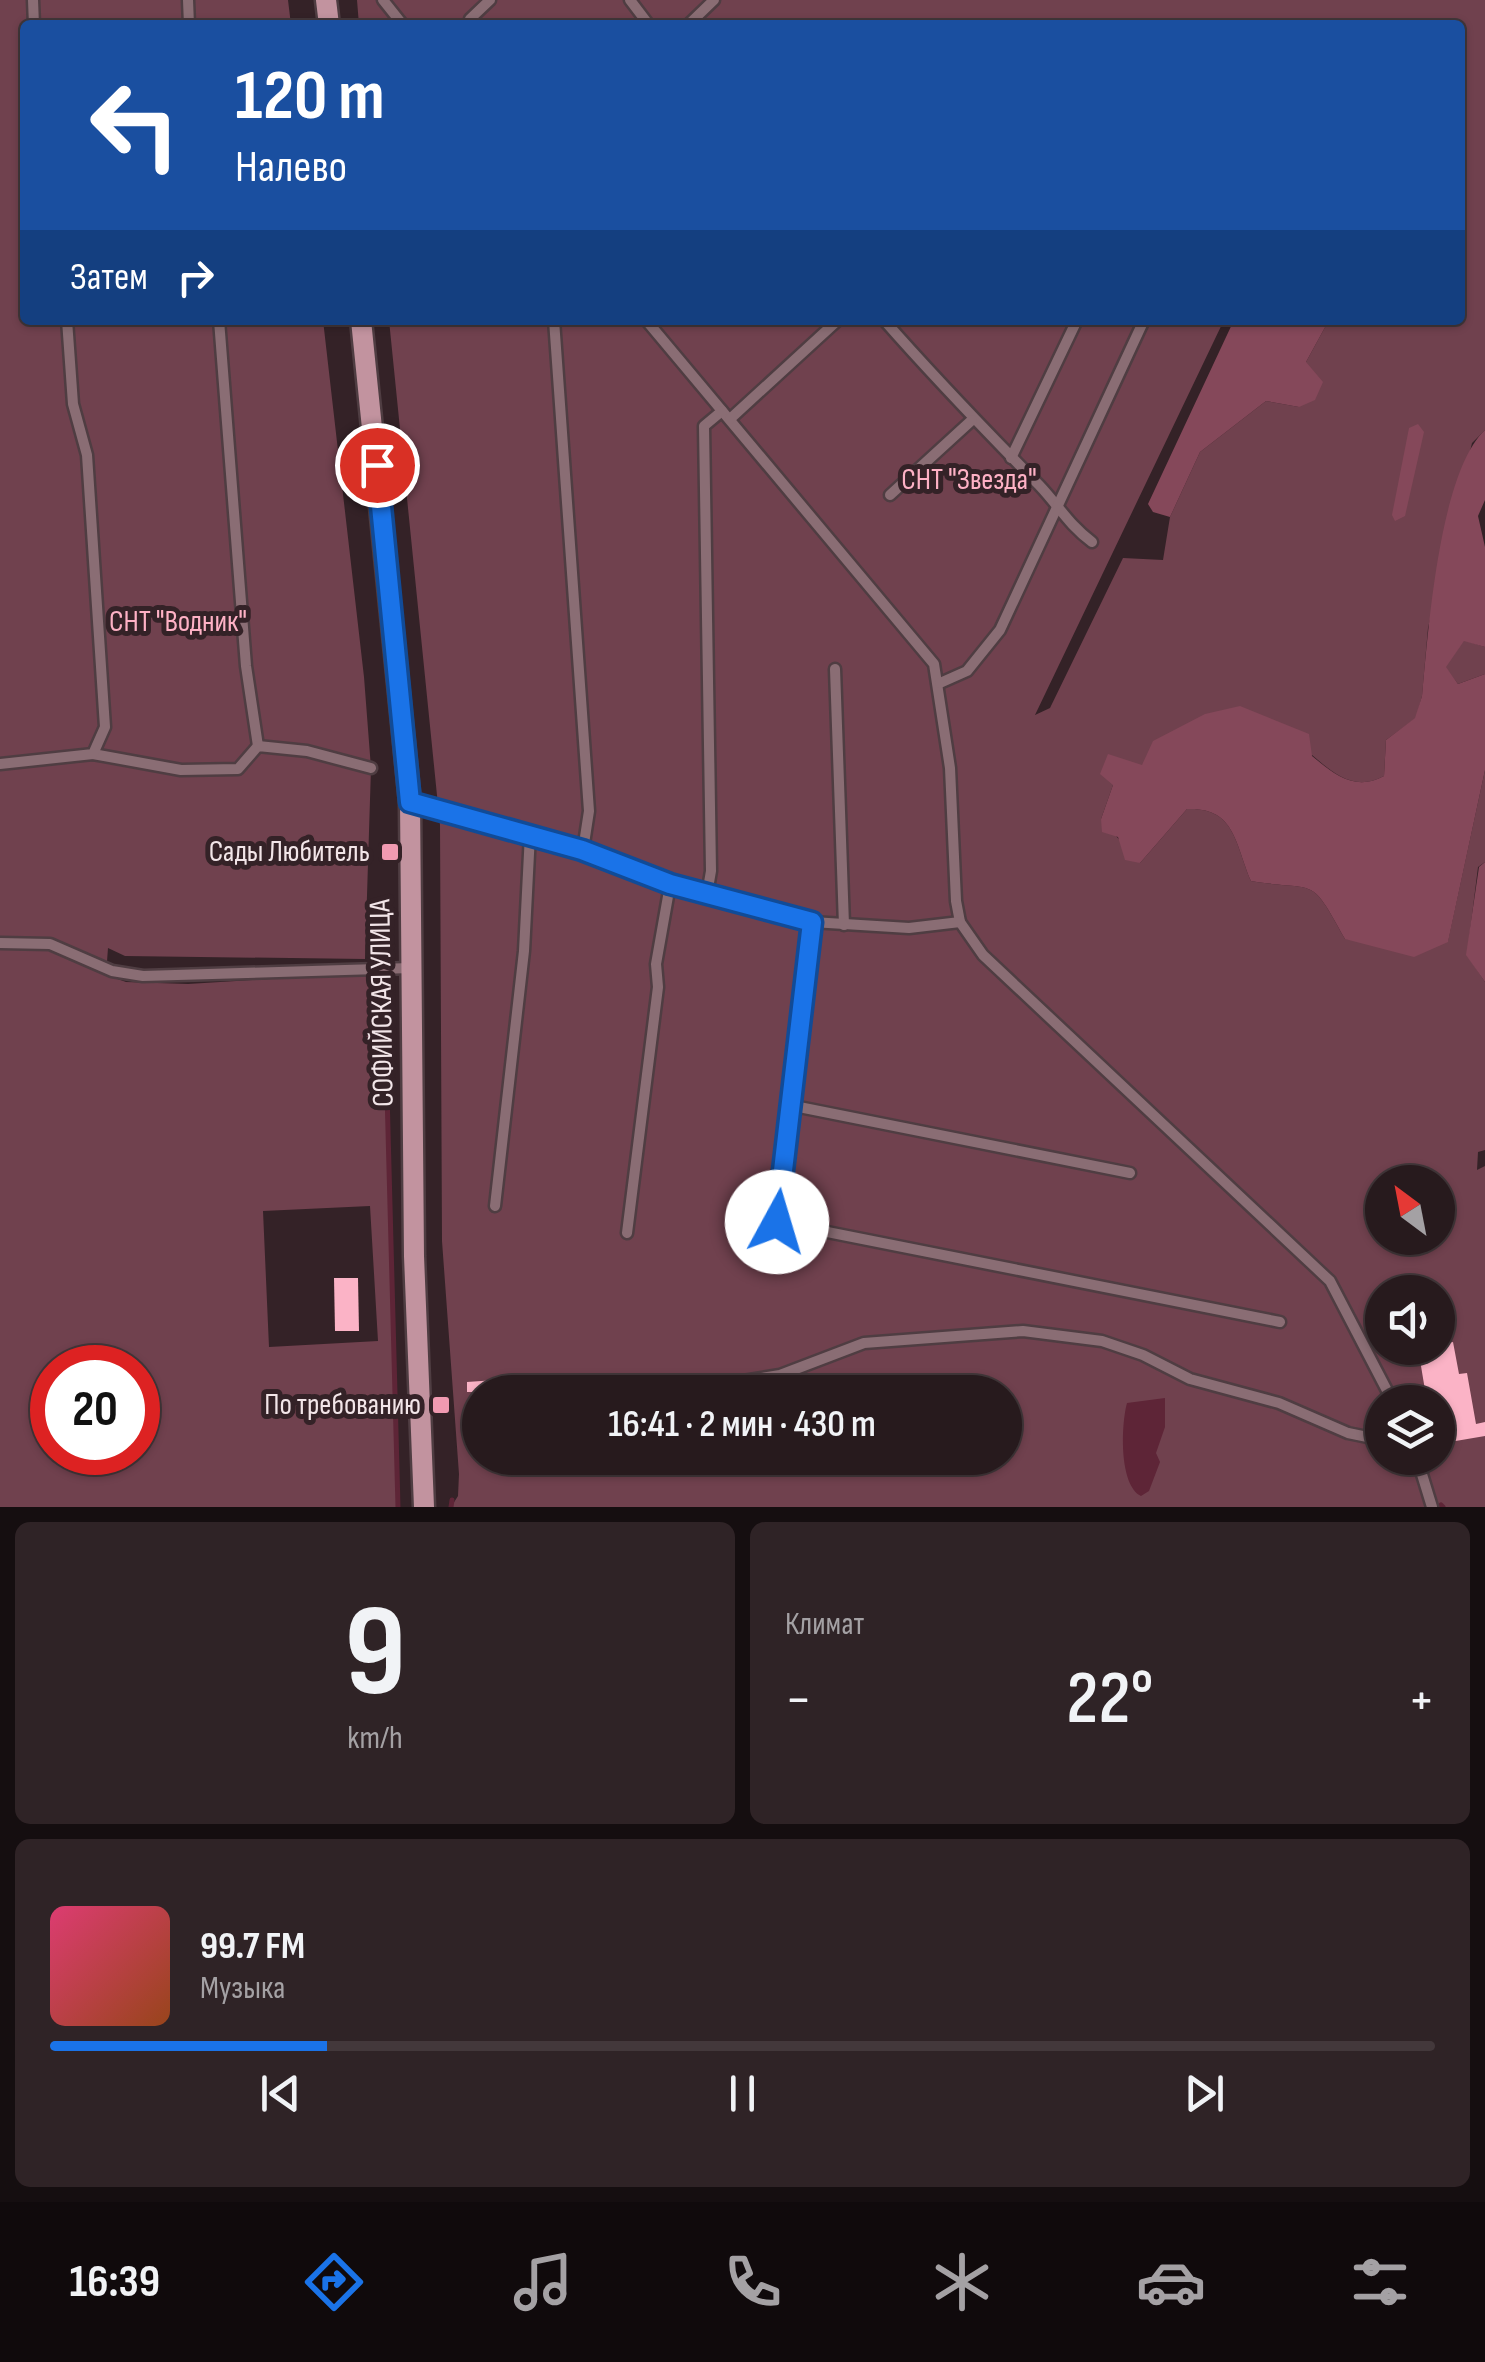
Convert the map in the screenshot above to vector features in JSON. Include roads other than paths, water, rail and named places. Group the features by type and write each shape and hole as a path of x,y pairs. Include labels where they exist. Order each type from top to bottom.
{"main road":[{"name":"СОФИЙСКАЯ УЛИЦА","path":"362,325 410,802 414,1256 424,1507"}],"lane":[{"path":"383,0 399,20"},
{"path":"470,19 490,0"},
{"path":"630,0 645,20"},
{"path":"693,20 714,0"},
{"path":"67,325 73,404 86,455 104,727 92,754"},
{"path":"0,764 92,754 181,770 238,770 258,746 246,666 218,325"},
{"path":"554,325 589,811 582,850"},
{"path":"650,325 923,648 940,684 960,922 983,955 1330,1281 1385,1385"},
{"path":"707,894 711,871 704,426 726,415 832,325"},
{"path":"888,325 972,420 1044,490 1054,508 1092,542"},
{"path":"1011,458 1075,325"},
{"path":"940,684 967,672 987,651 1142,325"},
{"path":"890,495 972,420"},
{"path":"835,669 844,925"},
{"path":"258,746 308,751 370,768"},
{"path":"410,802 582,850 670,884 812,922 908,928 960,922"},
{"path":"495,1206 524,951 530,834"},
{"path":"627,1233 658,987 656,964 670,884"},
{"path":"812,922 777,1222 1280,1322"},
{"path":"0,943 50,944 112,972 143,976 412,968"},
{"path":"788,1105 1130,1172"},
{"path":"783,1375 864,1343 1023,1331 1102,1341 1162,1363 1190,1379 1279,1403 1334,1428 1365,1436"},
{"path":"1423,1475 1432,1507"}],"waterway":[{"path":"375,902 384,979 398,1507"},
{"path":"451,1507 452,1500"}],"place":[{"name":"Сады Любитель","path":"390,852"},
{"name":"По требованию","path":"441,1405"}],"park label":[{"name":"СНТ \"Звезда\"","path":"969,480"},
{"name":"СНТ \"Водник\"","path":"178,622"}]}
